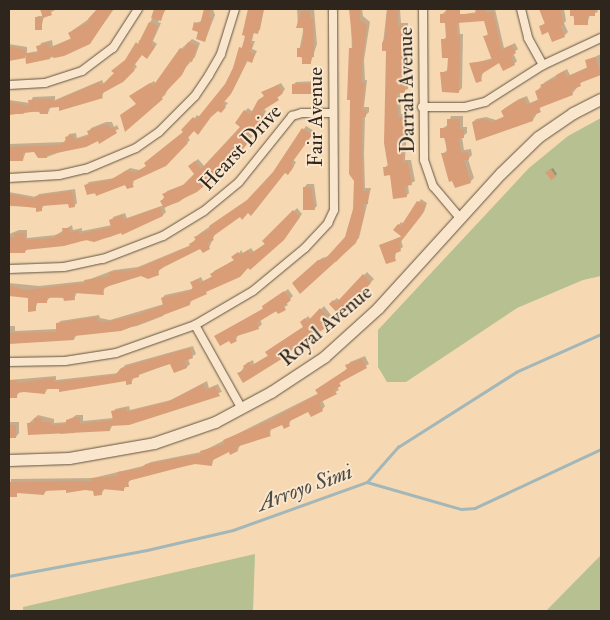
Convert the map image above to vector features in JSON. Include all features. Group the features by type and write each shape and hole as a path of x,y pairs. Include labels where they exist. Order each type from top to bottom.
{"main road":[{"name":"Royal Avenue","path":"9,460 69,458 124,450 185,433 242,409 300,375 349,336 461,219 501,173 538,137 573,114 601,99"}],"street":[{"path":"9,85 46,83 82,71 113,48 138,9"},
{"path":"9,178 59,175 86,169 128,152 158,132 179,114 209,75 221,54 236,9"},
{"name":"Fair Avenue","path":"195,325 254,291 293,260 328,224 334,210 333,9"},
{"name":"Darrah Avenue","path":"423,9 422,144 428,174 437,192 461,219"},
{"path":"521,9 528,38 543,65"},
{"path":"422,107 465,106 485,102 543,65 601,38"},
{"name":"Hearst Drive","path":"9,269 64,267 103,259 163,236 204,212 239,182 292,116 302,113 333,113"},
{"path":"9,362 65,361 116,352 195,325 242,409"}],"green space":[{"path":"601,118 601,276 583,280 517,308 406,382 387,382 378,367 378,330 529,168 568,136"},
{"path":"255,554 253,611 23,611 23,607"},
{"path":"601,555 601,611 546,611"}],"building":[{"path":"40,9 50,9 52,15 43,18"},
{"path":"97,9 113,9 90,44 64,56 54,58 50,55 50,59 26,64 25,53 38,53 36,46 49,43 50,48 71,39 68,33 90,21 88,19"},
{"path":"154,9 165,9 161,21 151,18"},
{"path":"204,9 211,9 209,17 212,18 205,42 196,39 198,32 192,30 194,22 200,24"},
{"path":"248,9 264,9 258,34 253,33 250,44 253,44 250,52 255,54 252,63 247,61 231,94 222,104 226,107 221,113 218,111 211,117 198,135 194,131 185,141 188,143 166,166 131,182 134,187 127,189 125,185 96,196 95,193 87,195 84,185 110,180 127,170 135,173 146,166 144,163 183,132 181,130 193,117 196,120 225,84 233,68 239,47 242,48 245,36 242,35"},
{"path":"349,9 360,9 360,20 367,25 362,64 362,83 365,83 362,110 366,110 366,117 362,117 362,158 363,191 369,191 368,204 364,204 364,216 356,243 300,294 292,283 318,260 325,259 345,237 353,209 354,181 349,174 350,100 347,100 349,48 353,48"},
{"path":"387,9 398,9 398,26 405,26 405,93 397,93 398,117 405,117 403,163 408,162 412,185 405,186 407,197 393,199 390,175 384,176 383,167 388,167 384,143 386,51 382,51"},
{"path":"446,9 460,9 460,14 476,14 475,9 485,9 486,13 493,12 502,50 512,45 516,53 511,56 515,65 503,71 499,63 480,75 482,81 476,83 469,63 492,60 483,36 488,35 484,21 457,23 457,36 460,36 459,93 442,92 440,72 447,72 448,58 442,58 441,39 446,39 445,23 440,23 440,14 446,14"},
{"path":"539,9 560,9 564,25 560,25 565,37 552,42 548,32 542,35 539,26 545,24"},
{"path":"570,9 595,9 595,16 588,16 588,25 574,25 574,16 570,16"},
{"path":"301,11 310,11 310,18 313,18 314,57 311,57 311,64 302,64 302,57 297,57 297,48 301,48 303,40 303,28 296,28"},
{"path":"35,17 42,17 42,30 35,30"},
{"path":"149,22 158,26 151,44 155,47 147,59 142,55 132,68 135,70 123,82 101,94 103,98 59,111 59,107 48,108 48,114 40,114 39,111 9,115 9,102 29,106 28,100 53,99 53,102 99,82 101,86 114,73 111,71 125,60 136,42 138,44"},
{"path":"188,42 197,46 192,62 189,61 182,75 161,97 163,99 125,132 120,115 136,104 129,96 150,83 153,86 180,48 184,50"},
{"path":"9,46 25,50 25,58 9,61"},
{"path":"595,57 601,75 580,83 581,86 571,90 573,95 539,108 541,112 532,116 533,121 476,141 472,122 482,119 492,122 504,117 501,111 524,98 527,105 538,100 535,91 542,88 540,85 557,78 556,75 564,71 567,77 587,68 585,60"},
{"path":"292,84 316,84 316,94 292,94"},
{"path":"278,85 283,93 277,97 279,100 260,112 264,114 261,122 247,136 251,139 240,153 238,151 230,160 232,162 197,192 164,208 160,201 165,198 162,194 183,185 194,174 188,166 195,161 201,169 240,127 235,123 244,110 250,115 258,100 264,96 261,92"},
{"path":"447,119 460,119 460,129 464,129 464,138 459,138 461,153 468,152 469,160 464,160 471,183 455,188 452,181 449,182 441,153 447,153 445,138 440,138 440,128 447,128"},
{"path":"102,125 109,125 111,129 114,127 117,133 99,144 98,141 86,147 47,155 47,158 38,158 34,152 23,153 23,161 9,161 9,147 59,145 66,141 65,137 73,135 74,140 89,136 87,131"},
{"path":"302,128 312,135 291,164 294,166 288,175 285,173 251,216 248,213 242,220 240,217 212,237 214,240 207,243 210,249 203,253 200,249 164,267 158,271 159,275 148,279 141,276 109,286 103,289 104,295 74,293 75,300 64,301 63,297 47,298 47,303 36,303 36,311 28,312 28,298 9,296 9,285 25,290 85,283 84,280 110,276 109,272 134,270 190,246 189,244 196,240 194,237 211,229 209,226 247,200 273,172"},
{"path":"551,169 556,177 551,180 545,172"},
{"path":"303,187 311,187 315,210 303,210"},
{"path":"72,191 75,207 69,208 68,204 42,206 42,211 36,212 36,208 9,205 9,194 35,199 35,196"},
{"path":"417,201 426,205 421,216 399,244 401,251 394,254 396,261 386,264 379,245 402,237 393,230 398,224 401,226"},
{"path":"160,207 163,216 122,235 121,233 94,242 86,240 64,246 25,250 25,253 9,253 9,237 15,237 14,233 25,233 25,240 56,238 55,235 63,233 62,228 70,228 70,232 79,231 79,234 111,227 109,220 122,215 124,220"},
{"path":"293,210 300,217 284,240 250,270 248,268 240,277 206,292 207,294 189,302 190,305 121,331 74,336 74,340 9,344 9,333 56,332 56,323 97,317 97,321 106,322 137,315 163,305 161,298 188,292 193,288 190,282 198,279 200,283 212,277 210,274 234,260 231,257 238,252 240,255 248,250 250,254 265,244 262,241"},
{"path":"363,274 371,283 340,316 329,304 333,300 336,303"},
{"path":"284,291 291,300 284,306 286,310 278,314 276,311 257,323 259,329 234,337 237,341 231,344 229,341 220,346 214,336 263,309 262,306"},
{"path":"320,308 332,323 318,333 316,330 280,360 243,383 237,373 245,370 243,366 249,362 251,366 268,356 265,352 303,327 300,322 305,318 307,322"},
{"path":"190,348 193,358 185,361 187,368 174,373 170,364 139,374 139,377 131,379 132,384 126,385 126,381 59,392 59,389 45,389 45,394 24,392 17,393 17,398 9,398 9,380 17,380 17,383 54,378 54,382 115,375 121,368"},
{"path":"362,359 367,368 339,383 341,386 334,390 337,394 319,403 323,411 311,417 308,412 288,422 290,426 284,429 282,425 268,431 271,436 236,447 238,451 230,455 229,452 211,461 212,466 195,464 128,481 129,487 124,487 124,491 102,489 102,495 94,496 93,491 85,490 66,493 66,490 44,491 44,495 17,493 17,497 9,497 9,482 92,481 91,478 118,476 117,472 139,469 146,464 201,454 200,451 225,444 223,440 269,421 318,394 315,390 347,369 345,365"},
{"path":"203,384 206,390 215,386 220,396 129,425 110,426 110,431 28,435 27,423 34,423 34,418 42,418 42,422 51,422 51,425 66,424 66,420 80,417 80,424 113,420 111,411 126,408 127,412 167,402"},
{"path":"9,425 16,425 16,438 9,438"}],"waterway":[{"name":"Arroyo Simi","path":"9,576 147,550 233,530 367,482 398,447 516,372 601,334"},
{"path":"367,482 461,509 475,508 601,449"}]}
